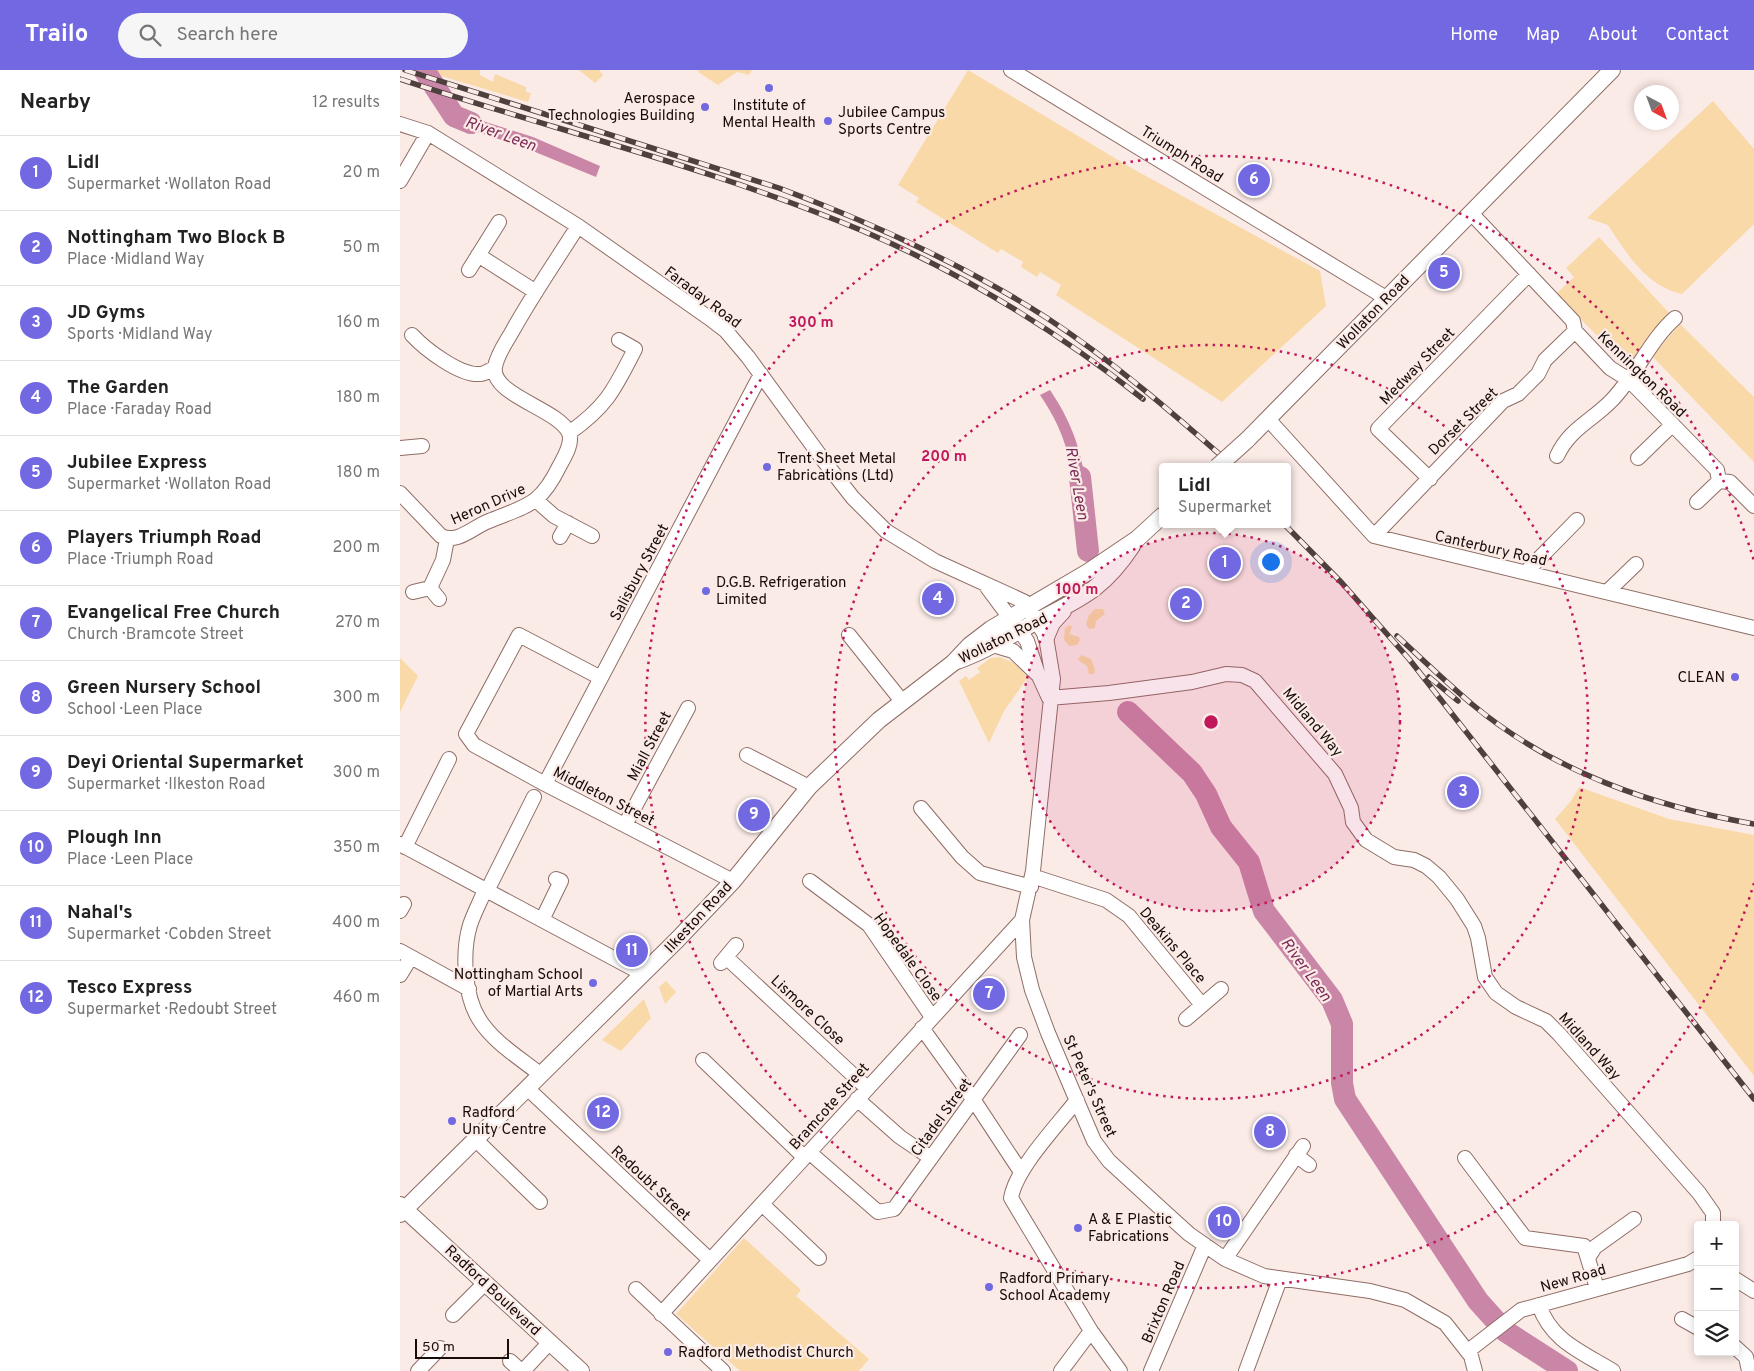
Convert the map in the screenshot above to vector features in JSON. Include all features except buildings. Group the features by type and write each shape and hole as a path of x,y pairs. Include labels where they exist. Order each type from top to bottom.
{"main road":[{"name":"Wollaton Road","path":"1221,463 1268,419 1505,176 1612,70"},
{"name":"Wollaton Road","path":"953,663 970,645 1033,614 1088,572 1137,539 1159,519"},
{"name":"Wollaton Road","path":"1046,637 1052,623 1066,608 1090,593 1116,570 1137,539"},
{"name":"Wollaton Road","path":"1033,614 1066,608"},
{"name":"Wollaton Road","path":"953,663 977,654 993,645 1015,624"},
{"name":"Ilkeston Road","path":"402,1209 476,1140 643,974 732,881 809,787 901,700 953,663"},
{"name":"Radford Boulevard","path":"402,1209 581,1371"}],"street":[{"name":"Triumph Road","path":"1011,70 1386,298"},
{"name":"Faraday Road","path":"400,124 428,133 578,226 726,331 761,374 824,461 854,498 886,531 935,561 985,585 1019,598 1033,614"},
{"path":"400,181 428,133"},
{"name":"Kennington Road","path":"1471,213 1573,321 1575,331 1610,368 1629,380 1717,470 1719,481"},
{"path":"469,270 499,222"},
{"path":"578,226 504,345 494,368 497,378 504,386 544,411 568,433 595,414 605,402 624,370 635,349 618,340"},
{"path":"478,255 536,292"},
{"name":"Medway Street","path":"1430,479 1378,429 1529,274"},
{"path":"1557,456 1563,443 1575,429 1612,401 1669,324 1676,318"},
{"name":"Dorset Street","path":"1374,536 1503,401 1518,394 1538,374 1545,360 1575,331"},
{"path":"412,335 423,347 466,373 481,374 494,368"},
{"name":"Salisbury Street","path":"545,784 761,374"},
{"path":"1268,419 1374,536"},
{"path":"1638,458 1672,425"},
{"name":"Heron Drive","path":"400,493 433,530 447,539 456,538 485,523 537,501 554,478 564,458 569,444 568,433"},
{"path":"400,448 422,446"},
{"path":"1697,502 1719,481 1730,482 1754,506"},
{"path":"537,501 548,512 592,536"},
{"path":"1526,572 1577,520"},
{"path":"560,537 568,523"},
{"name":"Canterbury Road","path":"1374,536 1608,591 1754,628"},
{"path":"430,588 443,560 447,539"},
{"path":"1608,591 1636,564"},
{"name":"Faraday Road","path":"985,585 1015,624"},
{"path":"413,592 430,588"},
{"path":"430,588 439,599"},
{"name":"St Peter's Street","path":"1033,614 1046,637 1053,679 1049,698 1047,744 1031,882 1022,920 1024,957 1032,990 1094,1141 1110,1161 1168,1215 1225,1259 1264,1276 1370,1291 1405,1300 1446,1323 1468,1351 1475,1371"},
{"name":"St Peter's Street","path":"1015,624 1027,641 1038,674 1049,698"},
{"name":"Middleton Street","path":"600,678 519,635 466,734 474,745 732,881"},
{"path":"848,635 901,700"},
{"name":"St Peter's Street","path":"993,645 1013,651 1038,674"},
{"name":"Midland Way","path":"1049,698 1109,693 1192,682 1226,674 1242,675 1255,681 1330,767 1351,808 1353,822 1366,840 1394,857 1414,860 1439,877 1474,926 1486,978 1491,988 1503,1000 1546,1021 1560,1034 1699,1193 1713,1213 1713,1221"},
{"name":"Miall Street","path":"626,825 688,708"},
{"path":"747,755 809,787"},
{"path":"449,759 402,845 643,974"},
{"path":"534,797 486,890 470,927 466,957 472,1005 479,1019 502,1045 541,1075"},
{"name":"Deakins Place","path":"921,808 962,857 980,873 1031,882 1106,900 1129,916 1202,1005"},
{"path":"542,920 558,880"},
{"name":"Hopedale Close","path":"810,881 869,925 973,1099 1021,1172"},
{"name":"Bramcote Street","path":"661,1314 1022,920"},
{"name":"Lismore Close","path":"736,945 724,960 867,1088"},
{"path":"400,975 405,954 469,989"},
{"name":"Deakins Place","path":"1186,1019 1221,988"},
{"name":"Citadel Street","path":"807,1154 878,1212 894,1209 1020,1035"},
{"path":"703,1060 807,1154"},
{"name":"Redoubt Street","path":"528,1088 710,1260"},
{"path":"857,1099 900,1137 931,1158"},
{"path":"1077,1100 1021,1172 1013,1188 1012,1198 1091,1331 1120,1371"},
{"path":"476,1140 522,1175 540,1202"},
{"path":"1225,1259 1300,1150 1309,1165"},
{"path":"1465,1158 1525,1238 1584,1246 1597,1288"},
{"path":"762,1204 819,1258"},
{"path":"1588,1258 1595,1247 1634,1219"},
{"name":"Brixton Road","path":"1151,1371 1205,1245"},
{"name":"New Road","path":"1468,1351 1521,1310 1688,1264 1694,1260"},
{"path":"1246,1371 1280,1279"},
{"path":"1739,1281 1754,1290"},
{"path":"453,1315 485,1283"},
{"path":"636,1289 723,1371"},
{"path":"1539,1305 1545,1322 1555,1334 1613,1371"},
{"path":"1682,1319 1694,1326"},
{"path":"1061,1371 1091,1331"},
{"path":"510,1361 522,1371 550,1342"},
{"path":"427,1368 440,1348"},
{"path":"1739,1351 1746,1358 1749,1371"}],"shaded area":[{"path":"435,70 480,70 480,75 493,82 495,74 526,87 526,92 531,93 528,102 438,75"},
{"path":"579,70 599,70 603,75 595,83"},
{"path":"699,70 752,70 749,75 737,72 718,85 698,72"},
{"path":"968,70 1133,169 1320,271 1326,306 1222,402 1056,295 1061,285 1040,272 1037,277 1021,267 1023,262 1001,249 998,253 916,202 919,198 898,185"},
{"path":"1713,101 1754,149 1754,224 1682,294 1658,284 1638,267 1608,225 1587,218"},
{"path":"1599,237 1670,314 1627,366 1556,294 1574,277 1566,268"},
{"path":"1680,324 1754,397 1754,462 1652,356"},
{"path":"1095,609 1103,609 1105,614 1096,621 1095,628 1089,629 1086,624 1089,615"},
{"path":"1070,625 1072,627 1069,634 1079,637 1080,640 1077,645 1069,646 1064,640 1065,628"},
{"path":"1081,655 1091,659 1095,669 1094,674 1089,674 1087,666 1078,660"},
{"path":"1000,657 1014,663 1028,677 1004,711 989,743 959,681 966,676 969,680 980,672 977,668 991,658"},
{"path":"400,658 418,676 400,712"},
{"path":"1579,787 1669,819 1754,835 1754,1076 1555,819 1571,801"},
{"path":"666,981 676,992 665,1004 659,987"},
{"path":"644,999 651,1018 621,1051 602,1040"},
{"path":"744,1238 801,1290 796,1296 869,1359 859,1371 740,1371 676,1314"}],"water":[{"path":"429,98 459,108 464,115 533,137 600,166 596,177 523,147 465,128 446,117"},
{"path":"1050,390 1067,418 1081,459 1089,506 1079,509 1067,450 1057,424 1040,395"}],"waterway":[{"name":"River Leen","path":"424,70 454,116 471,123"},
{"name":"River Leen","path":"1080,477 1088,551"},
{"name":"River Leen","path":"1128,712 1192,773 1206,794 1221,827 1249,862 1264,911 1332,1000 1342,1024 1342,1083 1345,1099 1478,1301 1505,1331 1567,1371"}],"railway":[{"path":"405,70 779,188 883,230 950,262 1047,318 1096,352 1143,389 1229,463"},
{"path":"400,79 633,150 749,188 863,231 937,266 1009,306 1077,350 1143,399"},
{"path":"1288,528 1342,583 1409,659 1754,1099"},
{"path":"1397,636 1463,697 1504,729 1571,767 1606,783 1642,796 1678,807 1754,824"},
{"path":"1429,677 1458,701"}],"place":[{"name":"Institute of Mental Health","path":"769,88"},
{"name":"Aerospace Technologies Building","path":"705,107"},
{"name":"Jubilee Campus Sports Centre","path":"828,121"},
{"name":"Players Triumph Road","path":"1254,180"},
{"name":"Jubilee Express","path":"1444,273"},
{"name":"Trent Sheet Metal Fabrications (Ltd)","path":"767,467"},
{"name":"Lidl","path":"1225,563"},
{"name":"D.G.B. Refrigeration Limited","path":"706,591"},
{"name":"The Garden","path":"938,599"},
{"name":"Nottingham Two Block B","path":"1186,604"},
{"name":"CLEAN","path":"1735,677"},
{"name":"JD Gyms","path":"1463,792"},
{"name":"Deyi Oriental Supermarket","path":"754,815"},
{"name":"Nahal's","path":"632,951"},
{"name":"Nottingham School of Martial Arts","path":"593,983"},
{"name":"Evangelical Free Church","path":"989,994"},
{"name":"Tesco Express","path":"603,1113"},
{"name":"Radford Unity Centre","path":"452,1121"},
{"name":"Green Nursery School","path":"1270,1132"},
{"name":"Plough Inn","path":"1224,1222"},
{"name":"A & E Plastic Fabrications","path":"1078,1228"},
{"name":"Radford Primary School Academy","path":"989,1287"},
{"name":"Radford Methodist Church","path":"668,1352"}]}
